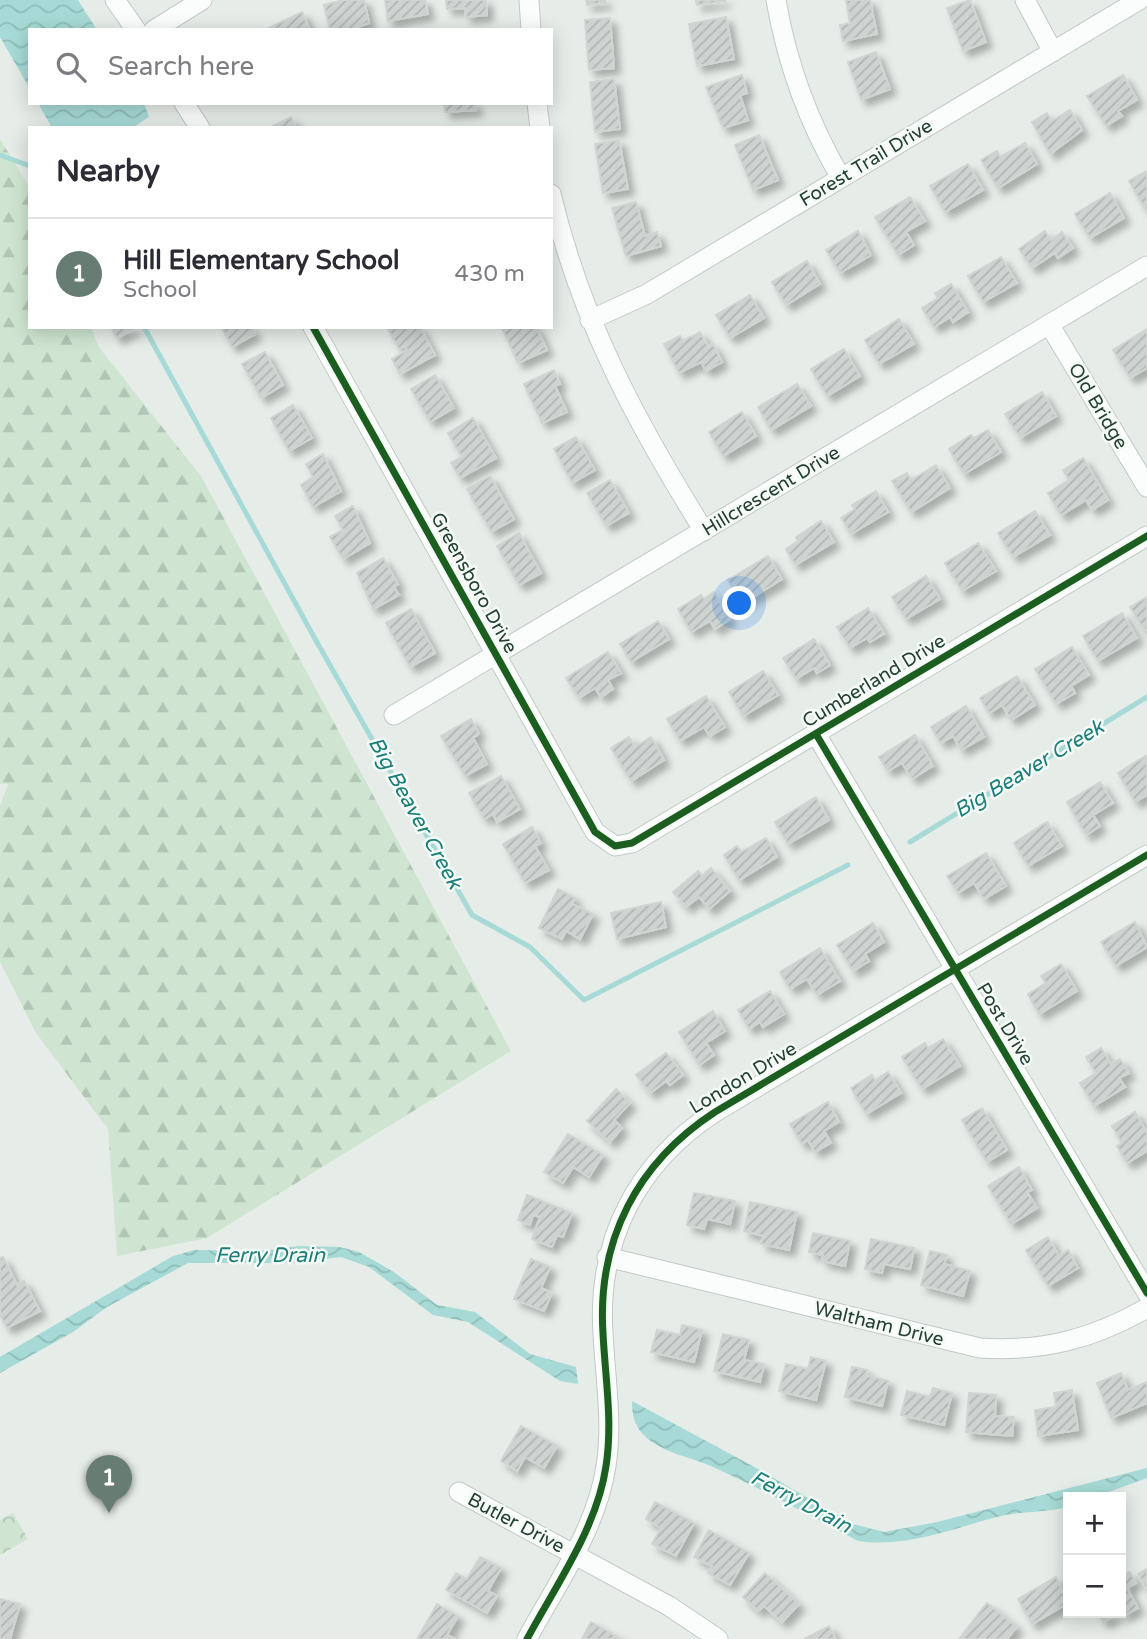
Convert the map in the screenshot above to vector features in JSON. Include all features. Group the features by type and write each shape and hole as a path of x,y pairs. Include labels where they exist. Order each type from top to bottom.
{"street":[{"path":"115,0 135,28"},
{"path":"157,28 202,0"},
{"path":"529,0 531,28"},
{"path":"776,0 785,45 803,102 841,178"},
{"path":"1025,0 1053,52"},
{"name":"Forest Trail Drive","path":"590,320 646,294 1139,0"},
{"path":"185,105 199,126"},
{"path":"537,105 540,126"},
{"path":"553,202 563,243 590,320 631,408 704,531"},
{"name":"Hillcrescent Drive","path":"394,715 1147,266"},
{"name":"Old Bridge","path":"1049,324 1147,487"},
{"name":"Greensboro Drive","path":"314,329 595,832 615,846"},
{"name":"Cumberland Drive","path":"615,846 632,843 1147,536"},
{"name":"Post Drive","path":"816,734 1147,1293"},
{"name":"London Drive","path":"527,1639 595,1510 607,1464 609,1422 602,1302 607,1256 618,1223 643,1178 689,1130 1147,855"},
{"name":"Waltham Drive","path":"607,1256 980,1348 1027,1349 1071,1342 1109,1329 1147,1308"},
{"name":"Butler Drive","path":"459,1492 686,1617 718,1639"}],"green space":[{"path":"0,139 28,185 28,329 92,329 98,346 201,476 511,1051 207,1238 117,1256 108,1129 36,1033 0,962 0,806 8,784 0,784"},
{"path":"13,1513 28,1539 0,1555 0,1520"}],"water":[{"path":"0,0 78,0 96,28 28,28 28,86 0,37"},
{"path":"39,105 145,105 149,117 135,126 51,126"},
{"name":"Ferry Drain","path":"299,1246 340,1247 359,1252 394,1272 437,1305 475,1312 530,1354 576,1367 578,1384 560,1381 468,1322 433,1315 369,1267 341,1257 291,1263 188,1263 107,1307 73,1332 0,1373 0,1357 173,1256 194,1250 261,1251"},
{"name":"Ferry Drain","path":"632,1401 853,1524 884,1532 937,1522 1147,1468 1147,1478 1109,1492 1063,1492 1063,1508 1058,1509 1005,1515 911,1540 858,1541 731,1475 655,1444 637,1426"}],"building":[{"path":"343,0 364,0 369,23 355,28 330,28 324,5"},
{"path":"385,0 425,0 428,14 388,21"},
{"path":"446,0 486,0 487,15 466,17 465,8 447,9"},
{"path":"586,0 605,0 605,3 587,5"},
{"path":"696,0 725,0 725,1 697,5"},
{"path":"846,0 870,0 877,34 843,41 840,25 850,23"},
{"path":"970,0 986,42 963,51 947,8"},
{"path":"302,12 309,28 269,28"},
{"path":"726,17 734,59 697,66 689,24"},
{"path":"610,18 614,68 589,70 585,20"},
{"path":"876,52 890,89 861,100 848,62"},
{"path":"742,75 747,93 740,95 748,120 723,128 706,87"},
{"path":"1123,75 1137,100 1118,111 1122,116 1106,126 1087,96"},
{"path":"614,79 620,129 595,132 590,82"},
{"path":"444,105 475,105 476,110 445,112"},
{"path":"1070,110 1082,130 1050,154 1032,122 1047,113 1052,121"},
{"path":"291,117 295,126 273,126"},
{"path":"759,135 778,180 753,190 735,145"},
{"path":"619,140 628,189 603,193 595,144"},
{"path":"1025,143 1037,164 998,188 981,160 997,151 1000,157"},
{"path":"968,164 983,190 945,212 930,186"},
{"path":"1147,171 1147,205 1144,207 1129,181"},
{"path":"1110,193 1124,218 1090,238 1075,214"},
{"path":"910,197 925,221 906,232 914,245 898,255 875,217"},
{"path":"636,202 645,236 657,232 661,246 626,256 612,208"},
{"path":"858,231 871,255 840,273 826,250"},
{"path":"1045,231 1051,240 1062,232 1073,248 1058,258 1055,253 1032,268 1019,249"},
{"path":"1001,257 1017,283 983,302 968,276"},
{"path":"807,261 820,284 786,305 772,282"},
{"path":"951,284 968,312 953,322 950,317 934,327 922,308 938,298 935,293"},
{"path":"750,295 764,318 730,338 716,315"},
{"path":"899,319 914,344 879,364 865,340"},
{"path":"112,329 134,329 117,338"},
{"path":"222,329 252,329 255,334 232,347"},
{"path":"388,329 421,329 435,355 400,374 392,359 407,350 404,346 399,349"},
{"path":"502,329 537,329 547,350 518,363"},
{"path":"1147,329 1147,368 1130,378 1113,350"},
{"path":"700,332 708,346 713,344 722,362 706,371 701,362 679,373 664,344 680,336 683,341"},
{"path":"844,349 860,376 827,396 811,369"},
{"path":"265,352 283,385 261,398 242,364"},
{"path":"554,370 560,384 555,386 567,412 542,423 524,384"},
{"path":"435,375 454,408 430,422 411,389"},
{"path":"797,384 811,406 771,430 758,407"},
{"path":"1042,392 1056,416 1020,438 1005,414"},
{"path":"293,405 312,438 289,451 271,418"},
{"path":"742,412 756,436 723,456 709,432"},
{"path":"473,418 496,458 460,478 451,463 462,457 448,433"},
{"path":"988,430 1001,452 964,474 949,449 971,435 974,438"},
{"path":"576,437 595,470 572,483 554,449"},
{"path":"323,454 341,491 313,507 301,485 313,477 306,464"},
{"path":"1083,458 1108,500 1092,510 1086,500 1061,515 1048,493 1069,480 1063,470"},
{"path":"936,465 950,488 911,512 892,481 907,473 911,480"},
{"path":"490,476 514,519 491,532 467,489"},
{"path":"610,480 629,513 606,526 587,493"},
{"path":"876,491 888,512 851,534 841,518 855,509 852,505"},
{"path":"353,506 370,543 343,559 330,537 343,530 335,516"},
{"path":"1035,511 1050,535 1013,557 998,533"},
{"path":"821,521 834,542 795,565 786,549 798,541 796,537"},
{"path":"519,533 541,573 519,585 497,546"},
{"path":"978,543 996,571 962,591 945,563"},
{"path":"768,556 782,579 742,604 728,580"},
{"path":"383,558 398,584 394,587 399,595 373,609 357,573"},
{"path":"926,576 940,599 906,619 892,597"},
{"path":"714,592 730,619 715,629 710,621 691,632 678,609 701,595 704,599"},
{"path":"1147,597 1147,629 1144,630 1130,607"},
{"path":"868,608 884,634 870,642 867,638 850,648 837,627"},
{"path":"411,609 435,653 410,667 386,623"},
{"path":"1122,613 1137,638 1098,661 1083,636"},
{"path":"658,621 669,639 631,662 620,644"},
{"path":"814,639 830,665 817,673 814,668 796,679 783,658"},
{"path":"1072,647 1089,675 1071,686 1075,693 1056,704 1035,669"},
{"path":"608,652 621,673 608,680 613,689 601,697 595,688 579,698 566,678"},
{"path":"763,671 778,695 743,716 729,692"},
{"path":"1017,676 1035,705 1011,720 1002,705 989,713 980,698"},
{"path":"706,696 725,727 710,736 704,727 680,741 667,719"},
{"path":"966,706 984,737 961,750 953,736 941,743 931,727"},
{"path":"471,719 479,734 473,738 487,764 465,776 441,736"},
{"path":"915,735 933,766 912,779 902,763 888,771 879,757"},
{"path":"629,737 635,747 651,737 664,760 631,781 611,748"},
{"path":"1147,755 1147,795 1135,802 1118,773"},
{"path":"501,776 520,809 497,822 493,814 484,819 469,793"},
{"path":"1100,782 1113,803 1093,815 1100,826 1086,835 1067,802"},
{"path":"816,797 829,820 788,844 775,822"},
{"path":"1047,822 1062,846 1028,866 1014,843"},
{"path":"532,827 541,843 535,846 549,870 525,883 503,844"},
{"path":"766,838 777,857 739,880 724,855 737,846 741,852"},
{"path":"986,853 1006,886 984,899 974,883 958,893 947,876"},
{"path":"711,868 730,891 709,909 699,897 686,907 673,892 698,871 702,876"},
{"path":"558,889 575,898 572,904 593,914 580,939 566,931 562,939 539,928"},
{"path":"661,902 666,927 617,939 611,913"},
{"path":"1135,922 1147,947 1116,966 1101,942"},
{"path":"873,923 884,942 865,954 869,961 853,971 837,945"},
{"path":"820,948 840,981 817,995 807,979 790,989 780,972"},
{"path":"1061,964 1077,991 1039,1014 1028,994 1046,983 1041,976"},
{"path":"770,991 784,1014 763,1027 760,1022 749,1029 738,1010"},
{"path":"713,1011 725,1031 706,1043 714,1055 699,1065 679,1032"},
{"path":"943,1039 960,1066 922,1089 902,1057 925,1043 928,1048"},
{"path":"1101,1048 1111,1064 1120,1059 1129,1073 1119,1078 1125,1087 1094,1106 1080,1083 1096,1073 1086,1057"},
{"path":"666,1053 683,1075 670,1085 666,1081 650,1093 636,1075"},
{"path":"888,1072 901,1093 866,1114 851,1088 872,1075 875,1080"},
{"path":"616,1089 630,1103 614,1120 622,1128 610,1142 587,1121"},
{"path":"828,1102 839,1122 824,1131 831,1143 815,1152 808,1140 802,1144 790,1124"},
{"path":"982,1108 1007,1150 987,1162 962,1120"},
{"path":"1135,1112 1147,1133 1147,1151 1127,1163 1117,1146 1122,1143 1112,1126"},
{"path":"568,1134 603,1155 589,1177 573,1167 563,1183 544,1172"},
{"path":"1019,1167 1032,1190 1027,1192 1037,1208 1011,1224 988,1186"},
{"path":"694,1193 735,1201 730,1224 707,1219 704,1229 687,1225"},
{"path":"527,1195 572,1213 563,1237 557,1235 552,1247 532,1239 540,1217 533,1215 530,1225 518,1220"},
{"path":"750,1202 797,1212 789,1250 761,1244 763,1236 744,1231"},
{"path":"813,1233 850,1241 845,1266 822,1261 823,1255 809,1252"},
{"path":"1048,1237 1059,1256 1068,1250 1078,1268 1048,1286 1026,1250"},
{"path":"871,1239 914,1248 910,1269 884,1264 882,1273 865,1269"},
{"path":"930,1251 947,1255 944,1264 970,1271 963,1296 921,1285"},
{"path":"3,1257 17,1285 24,1281 40,1311 7,1328 0,1315 0,1258"},
{"path":"531,1259 550,1267 541,1288 552,1293 544,1311 514,1299"},
{"path":"682,1325 702,1330 694,1362 651,1352 657,1330 680,1335"},
{"path":"723,1334 749,1340 744,1360 764,1364 760,1382 714,1371"},
{"path":"811,1357 826,1361 816,1400 779,1391 786,1364 808,1369"},
{"path":"852,1367 867,1370 865,1375 888,1381 882,1406 845,1397"},
{"path":"1121,1373 1128,1390 1147,1382 1147,1403 1111,1418 1097,1383"},
{"path":"933,1388 952,1393 944,1425 901,1415 907,1391 930,1397"},
{"path":"1072,1390 1078,1430 1038,1436 1035,1410 1056,1407 1054,1393"},
{"path":"969,1393 996,1395 995,1416 1014,1417 1012,1436 966,1432"},
{"path":"521,1426 557,1446 544,1468 525,1457 517,1471 501,1461"},
{"path":"655,1502 694,1523 676,1556 652,1544 661,1528 646,1519"},
{"path":"709,1530 749,1553 730,1585 708,1573 712,1566 694,1557"},
{"path":"480,1557 501,1568 488,1591 497,1596 487,1613 446,1590 456,1573 467,1579"},
{"path":"1147,1569 1147,1590 1138,1574"},
{"path":"1130,1572 1136,1583 1127,1588 1138,1608 1126,1614 1126,1574"},
{"path":"765,1573 799,1604 782,1622 764,1606 758,1611 743,1597"},
{"path":"1056,1577 1063,1592 1063,1606 1032,1624 1018,1599"},
{"path":"0,1599 20,1604 10,1639 0,1639"},
{"path":"987,1603 1017,1627 1007,1639 959,1639"},
{"path":"437,1604 458,1616 447,1635 455,1639 417,1639"},
{"path":"591,1622 621,1639 582,1639"},
{"path":"829,1626 836,1639 804,1639"}],"waterway":[{"name":"Big Beaver Creek","path":"0,155 28,165"},
{"name":"Big Beaver Creek","path":"145,329 314,637 472,915 530,947 584,1000 848,865"},
{"name":"Big Beaver Creek","path":"910,842 1147,697"}],"cycle path":[{"path":"314,329 595,832 615,846 632,843 1147,536"},
{"path":"816,734 1147,1293"},
{"path":"527,1639 585,1534 601,1489 609,1433 603,1333 607,1266 615,1236 644,1180 664,1155 688,1132 715,1112 1147,855"}],"place":[{"name":"Hill Elementary School","path":"109,1513"}]}
